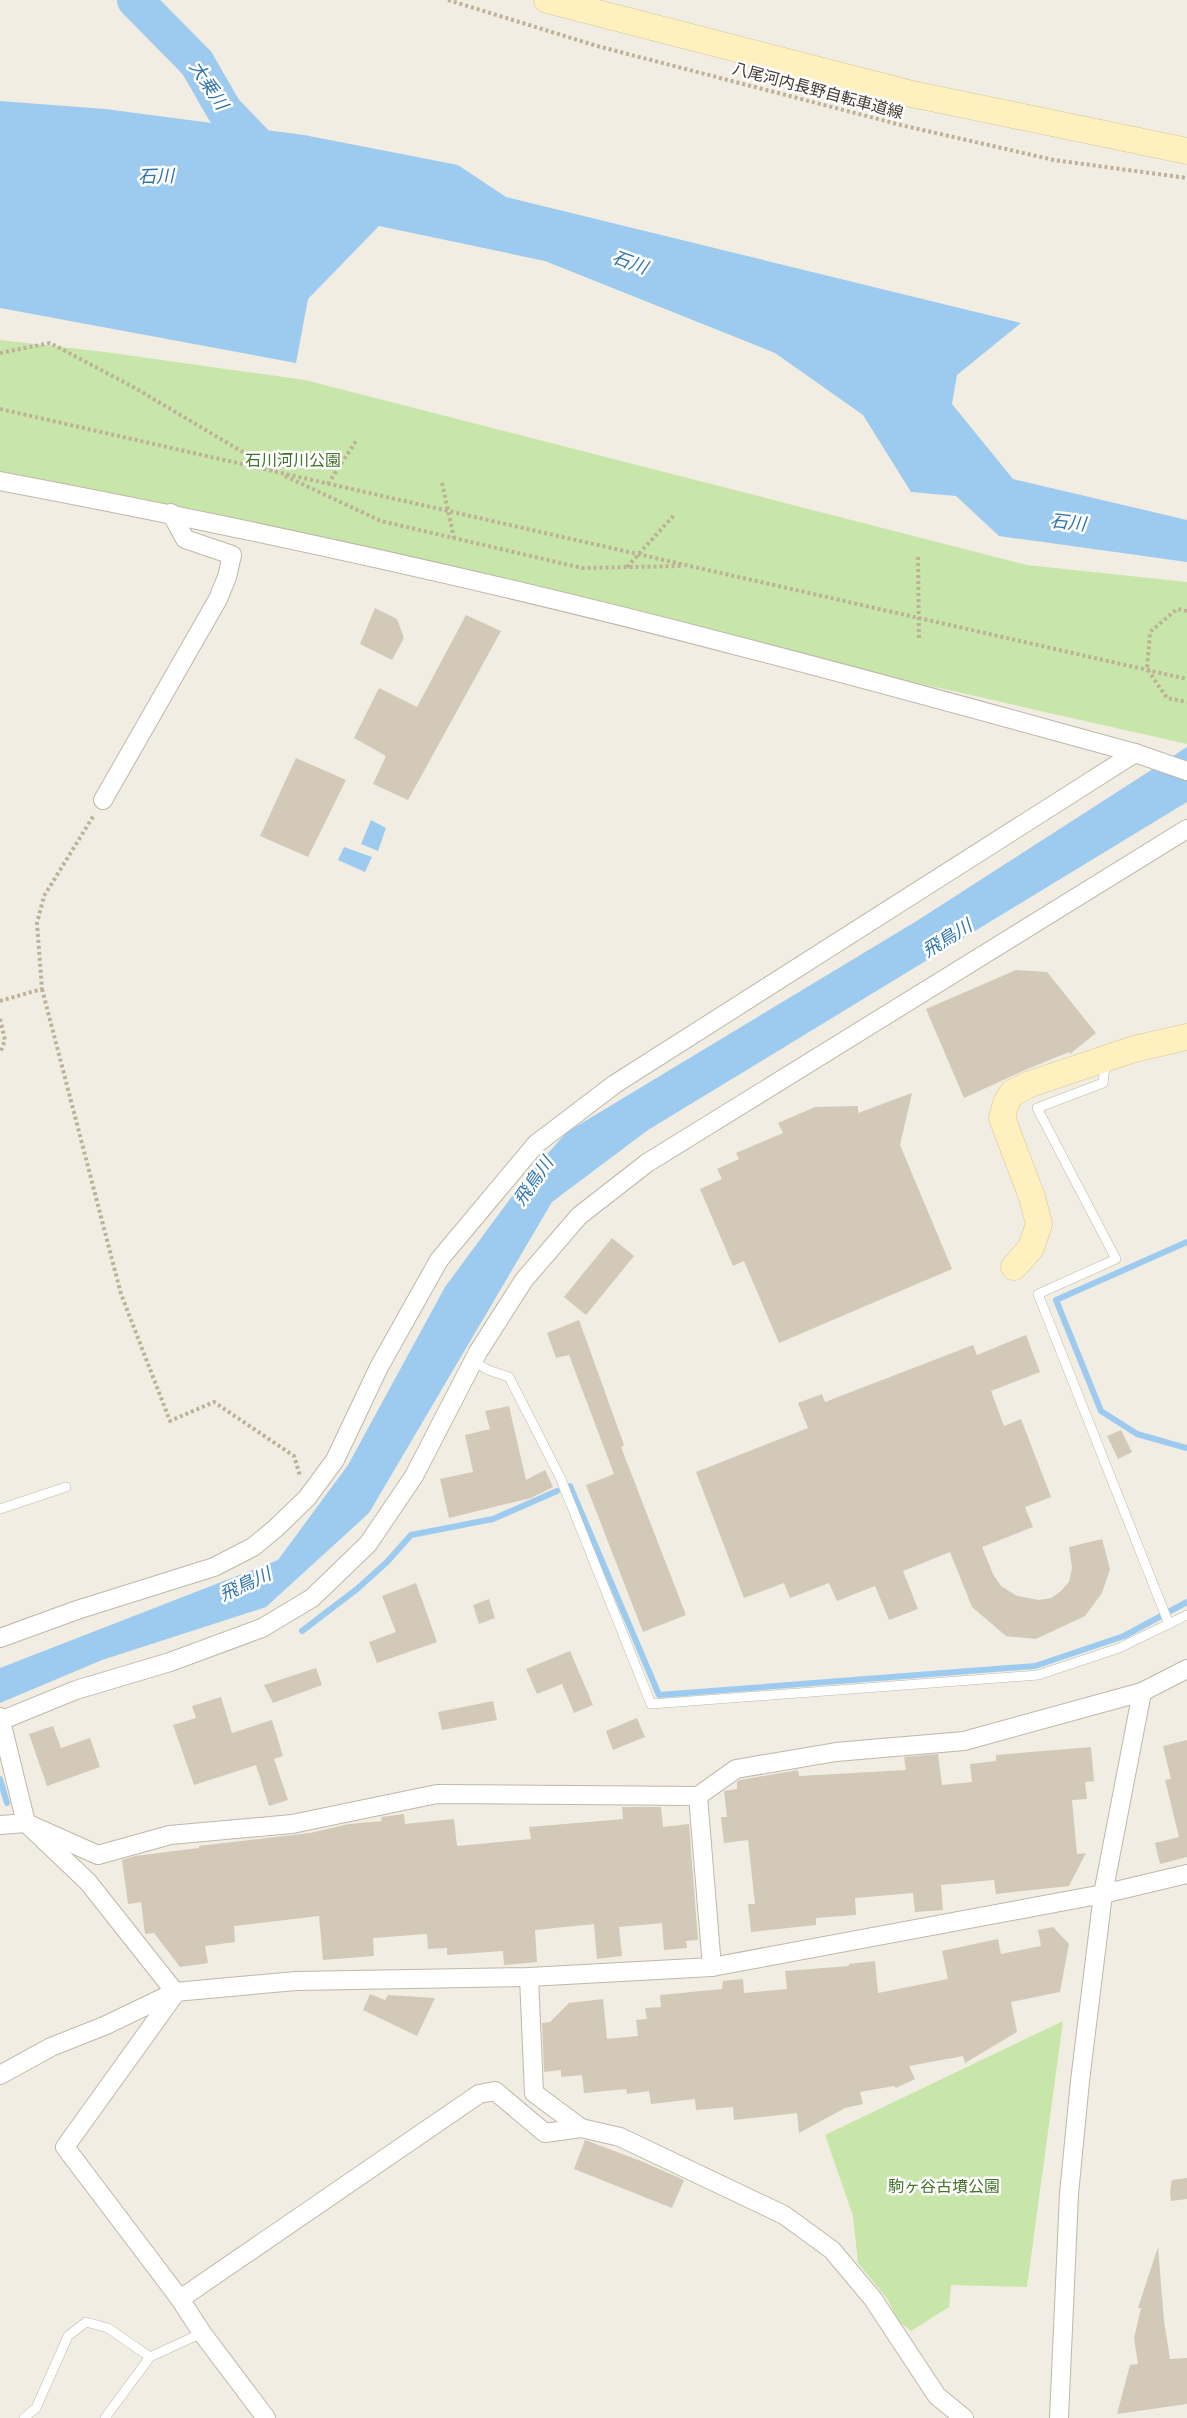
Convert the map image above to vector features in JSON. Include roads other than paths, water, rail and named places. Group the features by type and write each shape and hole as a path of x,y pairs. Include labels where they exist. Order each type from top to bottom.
{"street":[{"path":"547,0 912,94 1187,151"},
{"path":"0,481 171,513 508,589 738,645 1135,753 1187,771"},
{"path":"103,800 218,599 227,577 232,555 185,539 171,513"},
{"path":"0,1638 77,1610 214,1567 253,1547 307,1498 335,1460 379,1367 439,1260 536,1144 615,1084 1135,753"},
{"path":"175,1992 88,1882 26,1824 1,1720 76,1690 170,1662 262,1628 312,1598 368,1544 414,1476 473,1361 524,1280 579,1216 647,1163 1187,829"},
{"path":"1014,1267 1031,1248 1039,1224 1032,1197 1002,1118 1006,1102 1012,1094 1030,1084 1106,1058 1187,1037"},
{"path":"0,1826 26,1824 98,1855 170,1834 292,1824 437,1794 698,1796 736,1769 836,1752 964,1741 1142,1692 1187,1669"},
{"path":"1059,2418 1070,2194 1080,2081 1103,1894 1142,1692"},
{"path":"698,1796 711,1967"},
{"path":"0,2075 51,2047 104,2026 175,1992 296,1981 529,1977 711,1967 1103,1894 1187,1874"},
{"path":"529,1977 534,2092 581,2128"},
{"path":"175,1992 65,2147 180,2299 202,2333 266,2418"},
{"path":"180,2299 478,2094 495,2091 545,2133 581,2128 620,2137 784,2215 832,2250 873,2299 937,2396 964,2418"}],"lane":[{"path":"1106,1058 1103,1083 1037,1108 1116,1259 1038,1294 1169,1624"},
{"path":"473,1361 488,1370 509,1377 560,1477 651,1704 1038,1675 1119,1648 1187,1615"},
{"path":"0,1509 66,1487"},
{"path":"24,2418 36,2408 68,2336 86,2322 108,2328 150,2357"},
{"path":"105,2418 150,2357 202,2333"}],"water":[{"name":"石川","path":"0,101 105,109 304,135 458,165 506,197 1021,323 957,375 952,404 1013,479 1187,520 1187,562 999,536 956,496 911,492 863,415 775,353 545,261 379,226 308,299 296,363 0,308"},
{"name":"飛鳥川","path":"1187,747 1187,802 648,1130 552,1202 369,1513 266,1607 102,1660 0,1703 0,1668 278,1560 348,1465 445,1287 524,1180 567,1132 915,922"},
{"path":"371,820 386,828 378,851 361,844"},
{"path":"344,847 372,857 365,872 338,860"}],"waterway":[{"name":"大乗川","path":"135,0 197,63 224,110 275,163"},
{"path":"1187,1242 1056,1300 1101,1411 1137,1434 1187,1448"},
{"path":"570,1486 659,1695 1035,1666 1124,1636 1187,1602"},
{"path":"302,1631 357,1589 387,1562 411,1535 493,1519 557,1491"},
{"path":"0,1779 7,1803"}],"park label":[{"name":"石川河川公園","path":"293,460"},
{"name":"駒ヶ谷古墳公園","path":"944,2186"}]}
